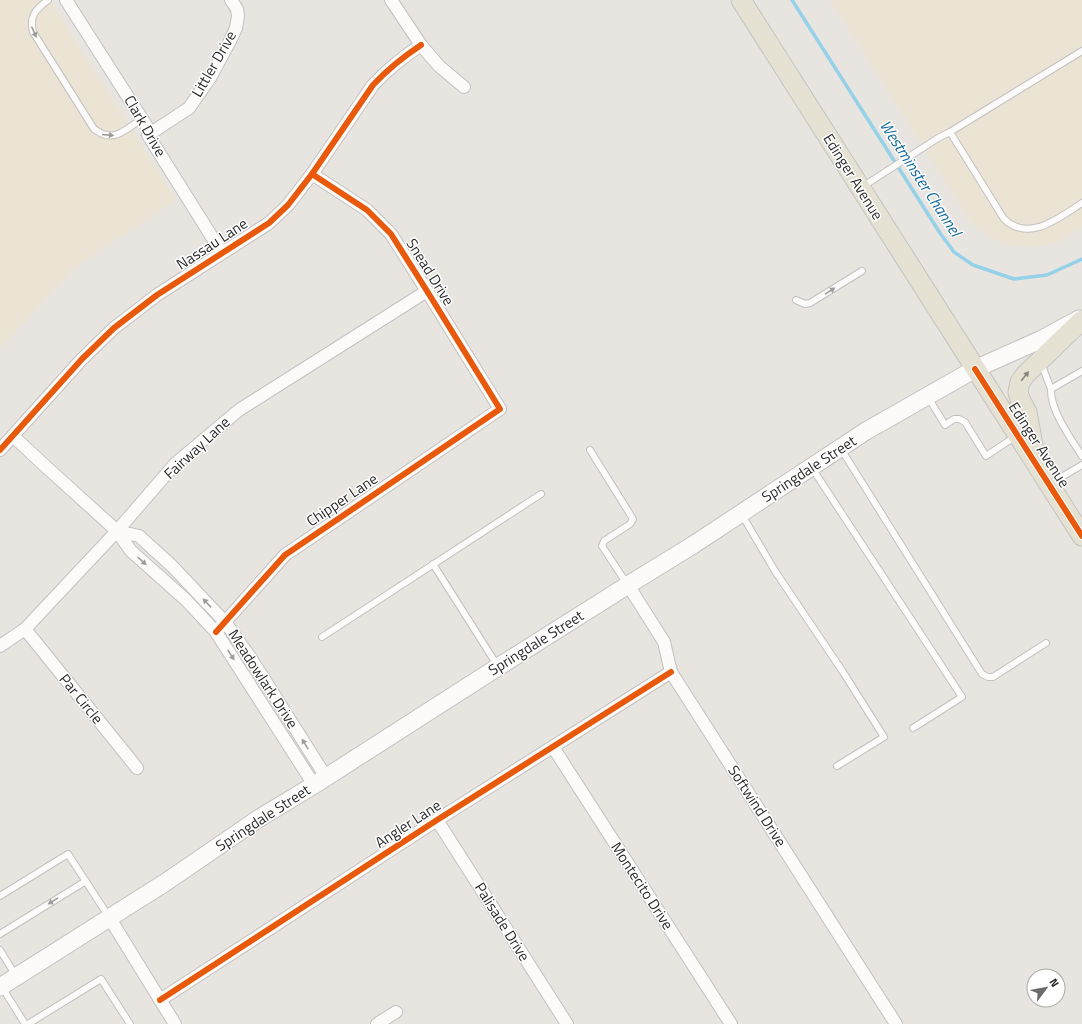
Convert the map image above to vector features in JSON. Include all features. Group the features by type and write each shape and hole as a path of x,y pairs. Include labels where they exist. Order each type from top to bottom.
{"main road":[{"name":"Edinger Avenue","path":"741,0 868,183 975,369 1082,536"},
{"name":"Springdale Street","path":"1,986 166,882 258,819 320,781 498,666 693,545 866,431 975,369 1040,340 1082,319"},
{"path":"1037,466 1028,412 1020,399 1018,392 1020,382 1026,374 1082,319"}],"street":[{"name":"Clark Drive","path":"66,0 151,133 148,135 222,253"},
{"name":"Littler Drive","path":"151,133 189,108 210,78 236,28 238,16 237,9 231,0"},
{"path":"391,0 421,45 439,66 464,88"},
{"name":"Nassau Lane","path":"0,450 82,359 114,328 157,295 269,223 288,205 312,174 373,86 396,62 421,45"},
{"name":"Snead Drive","path":"312,174 367,210 391,234 500,409"},
{"name":"Fairway Lane","path":"0,646 25,629 118,531 176,463 239,410 427,291"},
{"name":"Chipper Lane","path":"216,632 285,555 500,409"},
{"name":"Meadowlark Drive","path":"13,436 118,531 131,551 186,600 216,632 320,781"},
{"name":"Meadowlark Drive","path":"118,531 139,536 172,566 225,622 250,657 320,781"},
{"name":"Softwind Drive","path":"628,585 664,642 672,672 896,1024"},
{"name":"Par Circle","path":"25,629 137,768"},
{"name":"Angler Lane","path":"160,1000 437,820 672,672"},
{"name":"Montecito Drive","path":"553,747 731,1024"},
{"name":"Palisade Drive","path":"437,820 567,1024"},
{"path":"109,917 175,1024"},
{"path":"377,1024 396,1012"}],"lane":[{"path":"48,0 38,8 33,17 33,32 94,129 100,134 109,137 118,135 142,119"},
{"path":"868,183 1082,51"},
{"path":"950,132 1004,219 1012,226 1028,229 1042,226 1082,203"},
{"path":"796,300 805,304 810,304 862,271"},
{"path":"1040,361 1051,389 1051,396 1054,406 1064,427 1082,456"},
{"path":"1051,389 1082,371"},
{"path":"928,396 945,425 954,419 960,419 965,422 986,456 1018,435"},
{"path":"840,448 982,674 988,677 993,677 1046,643"},
{"path":"590,450 633,519 630,524 604,541 602,546 628,585"},
{"path":"1049,485 1082,465"},
{"path":"812,467 962,697 913,728"},
{"path":"322,636 541,494"},
{"path":"741,513 775,570 884,737 837,766"},
{"path":"433,564 498,666"},
{"path":"0,895 68,854 109,917"},
{"path":"0,934 86,881"},
{"path":"0,950 17,977"},
{"path":"1,986 27,1024 100,979 130,1024"}],"shaded area":[{"path":"0,0 50,0 176,200 75,267 0,349"},
{"path":"830,0 1082,0 1082,227 1060,241 1028,247 1010,245 989,237 972,224"}],"waterway":[{"name":"Westminster Channel","path":"792,0 940,233 954,252 973,265 1014,279 1047,275 1082,259"}],"cycle path":[{"path":"0,450 82,359 114,328 157,295 269,223 288,205 312,174 373,85 384,74 421,45"},
{"path":"216,632 285,555 500,409 391,234 367,210 312,174"},
{"path":"975,369 1082,536"},
{"path":"160,1000 437,820 671,672"}]}
